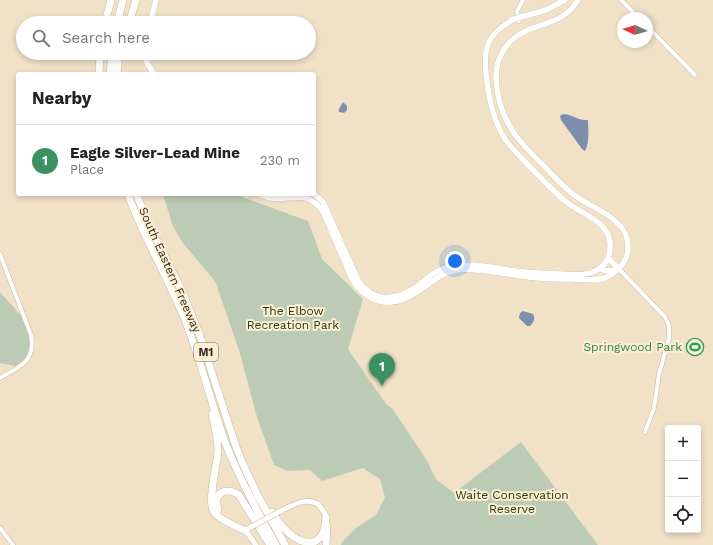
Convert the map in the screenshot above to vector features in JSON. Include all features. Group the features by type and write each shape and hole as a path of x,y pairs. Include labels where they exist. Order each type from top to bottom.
{"highway":[{"path":"107,16 111,0"},
{"path":"120,16 123,0"},
{"path":"127,16 132,0"},
{"path":"131,16 136,0"},
{"path":"99,72 100,60"},
{"path":"110,72 111,60"},
{"path":"117,72 118,60"},
{"path":"125,196 135,214"},
{"name":"South Eastern Freeway","path":"129,196 135,214 168,281 191,336 234,463 252,502 276,545"},
{"name":"South Eastern Freeway","path":"137,196 146,218 176,278 193,319 208,357 242,462 285,545"},
{"path":"191,336 217,438 218,451 211,500 212,507 216,515 249,529"},
{"path":"231,431 269,508 293,540 300,544 310,544 316,541 323,532 326,518"},
{"path":"249,529 223,515 217,509 216,501 220,493 230,490 239,495 270,545"},
{"path":"326,518 328,526 326,545"}],"main road":[{"path":"151,16 155,0"},
{"path":"316,196 323,202 358,280 366,290 380,297 394,297 401,295 416,287 438,271 448,267 460,265 472,265 532,273 571,275 588,274 600,268 608,258 610,243 605,230 595,220 569,204 558,195 520,156 505,138 493,111 485,71 487,46 496,30 501,26 546,10 565,0"},
{"path":"264,196 280,199 304,197 319,205 352,279 358,289 364,294 378,301 395,302 410,297 441,275 461,270 473,270 532,278 592,280 607,277 619,269 626,259 628,246 627,238 622,228 610,217 566,189 522,145 506,121 497,91 496,77 498,64 506,47 512,40 527,31 558,19 570,12 578,0"},
{"path":"145,60 149,72"},
{"path":"146,60 153,72"},
{"path":"608,258 619,269"},
{"path":"600,268 607,272 619,269"}],"street":[{"path":"518,19 517,10 523,0"},
{"path":"621,0 633,12"},
{"path":"653,32 695,75"},
{"path":"0,254 31,335 32,344 27,361 21,367 0,378"},
{"path":"619,269 665,317 669,326 669,338 659,374 654,408 644,432"},
{"path":"256,545 249,529 299,501 307,501 316,504 323,511 326,518"},
{"path":"0,528 13,545"}],"green space":[{"name":"The Elbow Recreation Park","path":"164,196 241,196 308,221 322,259 363,299 348,349 386,404 392,408 427,461 436,479 454,493 521,442 598,545 341,545 341,543 356,528 376,515 385,497 380,479 363,468 322,481 310,470 288,471 274,465 257,417 239,350 215,281 182,242 172,224"},
{"path":"0,292 25,320 31,335 31,353 21,367 0,363"}],"water":[{"path":"343,102 347,106 347,110 344,113 339,112"},
{"path":"563,114 588,120 588,139 585,151 561,120 560,116"},
{"path":"523,311 533,314 534,316 533,322 530,326 527,326 519,318 520,313"}],"place":[{"name":"Springwood Park","path":"695,347"},
{"name":"Eagle Silver-Lead Mine","path":"382,386"}],"park label":[{"name":"Waite Conservation Reserve","path":"512,502"}]}
